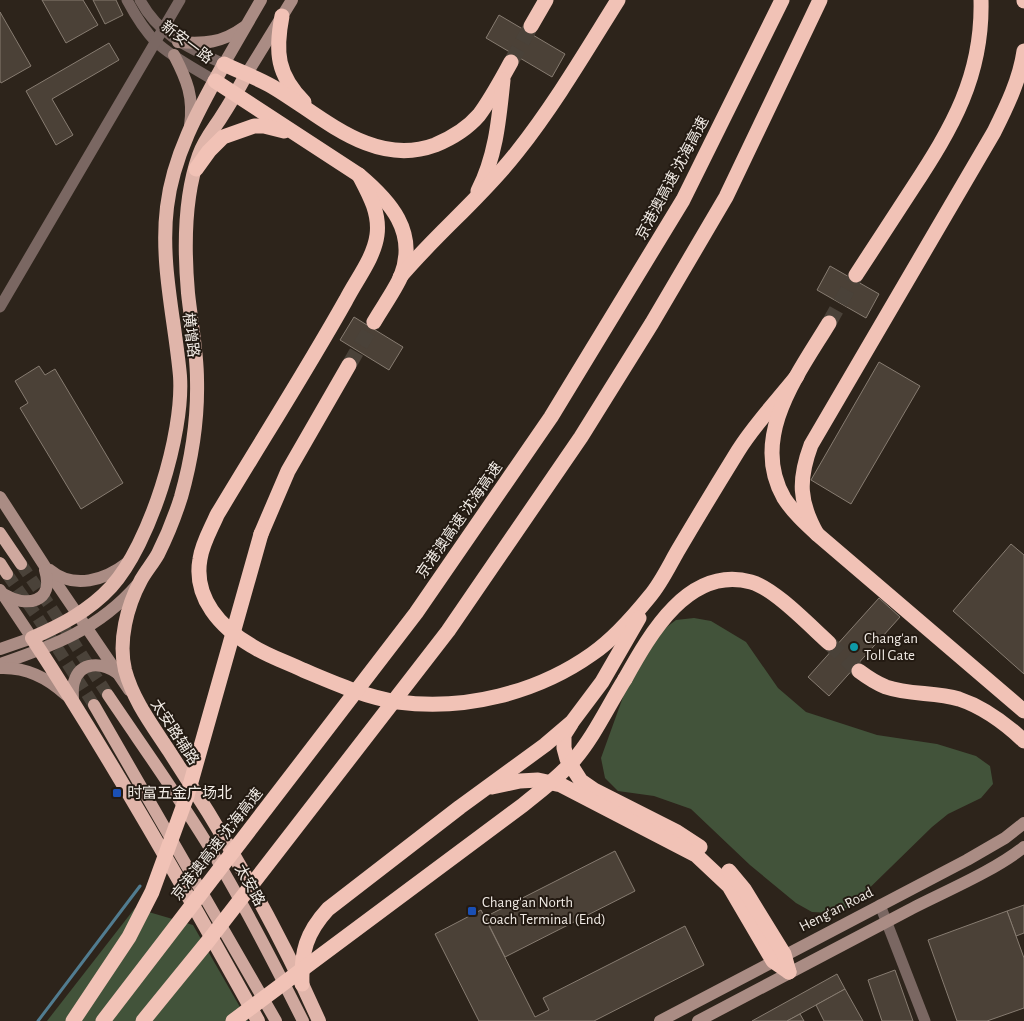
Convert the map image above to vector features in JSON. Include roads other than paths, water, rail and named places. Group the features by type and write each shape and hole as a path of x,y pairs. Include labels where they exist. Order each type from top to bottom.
{"highway":[{"path":"531,26 546,0"},
{"path":"374,322 400,277 419,254 493,181 518,152 618,0"},
{"name":"京港澳高速 沈海高速","path":"103,1021 416,613 551,417 683,200 782,0"},
{"path":"142,1021 209,940 448,631 581,437 652,323 726,197 820,0"},
{"path":"856,275 944,139 961,104 975,64 980,38 982,0"},
{"path":"282,16 278,48 281,69 294,92 320,119"},
{"path":"818,534 807,516 803,497 804,463 811,445 994,132 1007,106 1024,51"},
{"path":"224,64 272,87 320,119 355,139 379,148 403,151 424,149 448,140 464,130 483,109 507,68 493,156 484,179 471,203"},
{"name":"横增路","path":"32,638 78,615 110,588 123,572 150,520 172,452 178,410 180,377 165,244 167,206 174,172 189,129 224,64"},
{"name":"横增路","path":"137,703 125,668 123,640 126,624 132,600 141,580 161,548 175,514 191,455 198,412 197,376 188,290 186,242 188,205 199,154 246,75"},
{"path":"215,81 358,175 378,191 392,206 401,224 406,243 405,262 400,277"},
{"path":"196,169 209,151 223,137 244,129 264,126 279,129 299,138"},
{"path":"358,175 371,198 377,215 377,237 373,250 338,314 217,515 205,542 200,560 199,577 204,597 212,613 224,627 255,648 337,684 397,702 448,703 474,701 499,696 524,688 570,668 592,654 613,637 652,593"},
{"path":"828,323 797,376 775,426 771,445 772,466 784,498 795,513 818,534 1024,711"},
{"path":"73,1021 129,938 155,883 187,796 261,534 288,470 350,365"},
{"path":"779,958 744,889 713,856 677,832 594,790 581,780 567,758 564,748 564,735 602,682 652,593 739,449 797,376"},
{"path":"232,1021 550,783 573,761 589,739 646,642 670,611 688,595 707,584 728,579 752,582 769,591 829,643"},
{"path":"32,638 175,871 258,1021"},
{"path":"859,671 886,687 960,700 987,713 1011,729 1024,741"},
{"name":"太安路辅路","path":"137,703 179,766 246,876 319,1019"},
{"path":"302,984 305,947 312,929 324,914 460,807 545,745 572,722"},
{"path":"488,788 520,781 538,780 561,785 696,855 729,886 789,972"}],"main road":[{"name":"横增路","path":"224,64 261,0"},
{"name":"横增路","path":"246,75 292,0"},
{"path":"178,42 202,44 217,41 232,36 246,26"},
{"path":"174,55 191,95 192,112 189,129"},
{"name":"太安路辅路","path":"0,497 137,703"},
{"path":"0,533 20,564"},
{"path":"44,565 56,575 68,580 84,582 115,572 130,560"},
{"path":"0,563 8,574"},
{"path":"1,591 12,599 20,601 31,602 37,599 46,590 48,583 44,565"},
{"path":"0,664 40,650 87,628 120,604 141,580"},
{"path":"0,649 32,638 1,591"},
{"path":"73,702 74,681 82,669 87,666 99,665 111,669 118,674"},
{"path":"0,668 20,670 38,675 55,685 73,702"},
{"name":"太安路","path":"108,696 177,796 211,850 276,966 303,1021"},
{"path":"94,705 276,1021"},
{"name":"Heng'an Road","path":"660,1021 1005,838 1024,823"},
{"path":"698,1021 976,876 1016,854 1024,847"}],"street":[{"name":"新安一路","path":"128,0 135,15 156,41 215,81"},
{"name":"新安一路","path":"140,0 163,29 178,42 224,64"},
{"path":"0,307 180,0"},
{"path":"880,905 925,1021"}],"waterway":[{"path":"38,1021 140,886"}],"tunnel":[{"path":"511,62 531,26"},
{"path":"829,323 856,275"},
{"path":"349,365 374,322"},
{"path":"21,564 108,695"},
{"path":"7,574 94,705"},
{"path":"829,643 859,671"}],"place":[{"name":"Chang'an Toll Gate","path":"854,647"},
{"name":"时富五金广场北","path":"117,793"},
{"name":"Chang'an North Coach Terminal (End)","path":"472,911"}]}
